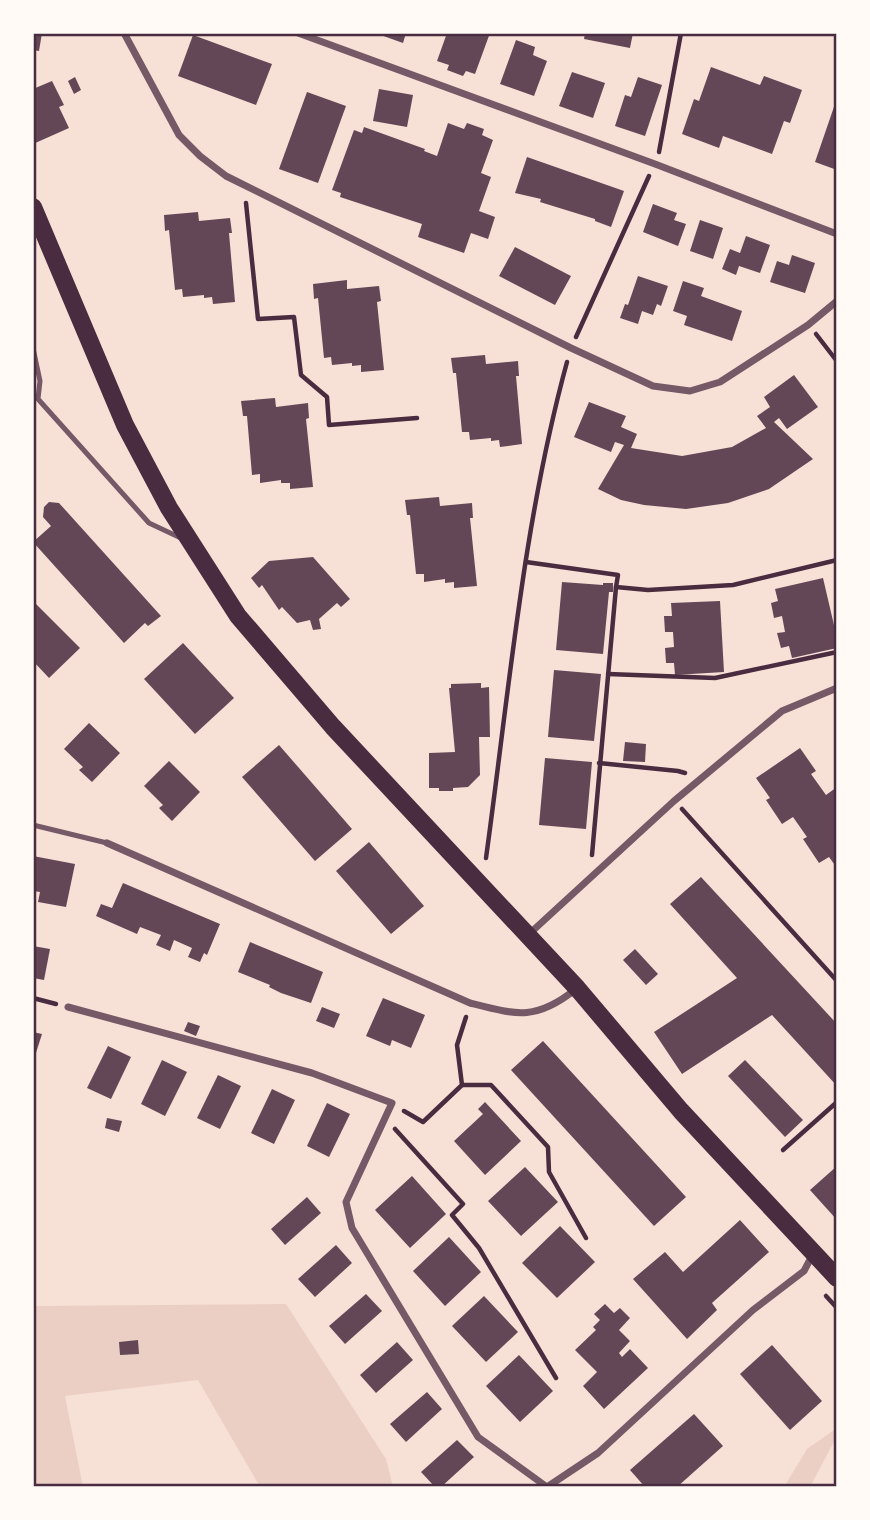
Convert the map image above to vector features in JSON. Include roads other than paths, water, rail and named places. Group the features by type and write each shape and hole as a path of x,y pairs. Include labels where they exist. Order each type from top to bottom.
{"main road":[{"path":"33,207 125,425 189,541 238,616 324,717 577,988 681,1111 837,1278"}],"street":[{"path":"124,33 179,135 226,176 653,386 690,391 720,382 808,325 837,301"},
{"path":"298,33 837,234"},
{"path":"528,935 674,801 782,711 837,688"},
{"path":"107,843 470,1003 513,1014 550,1008 577,988"},
{"path":"68,1007 312,1073 392,1104 346,1202 352,1228 478,1437 547,1487 598,1453 753,1310 804,1271 813,1254"}],"lane":[{"path":"33,348 40,381 38,399 149,523 189,541"},
{"path":"33,825 107,843"}]}
